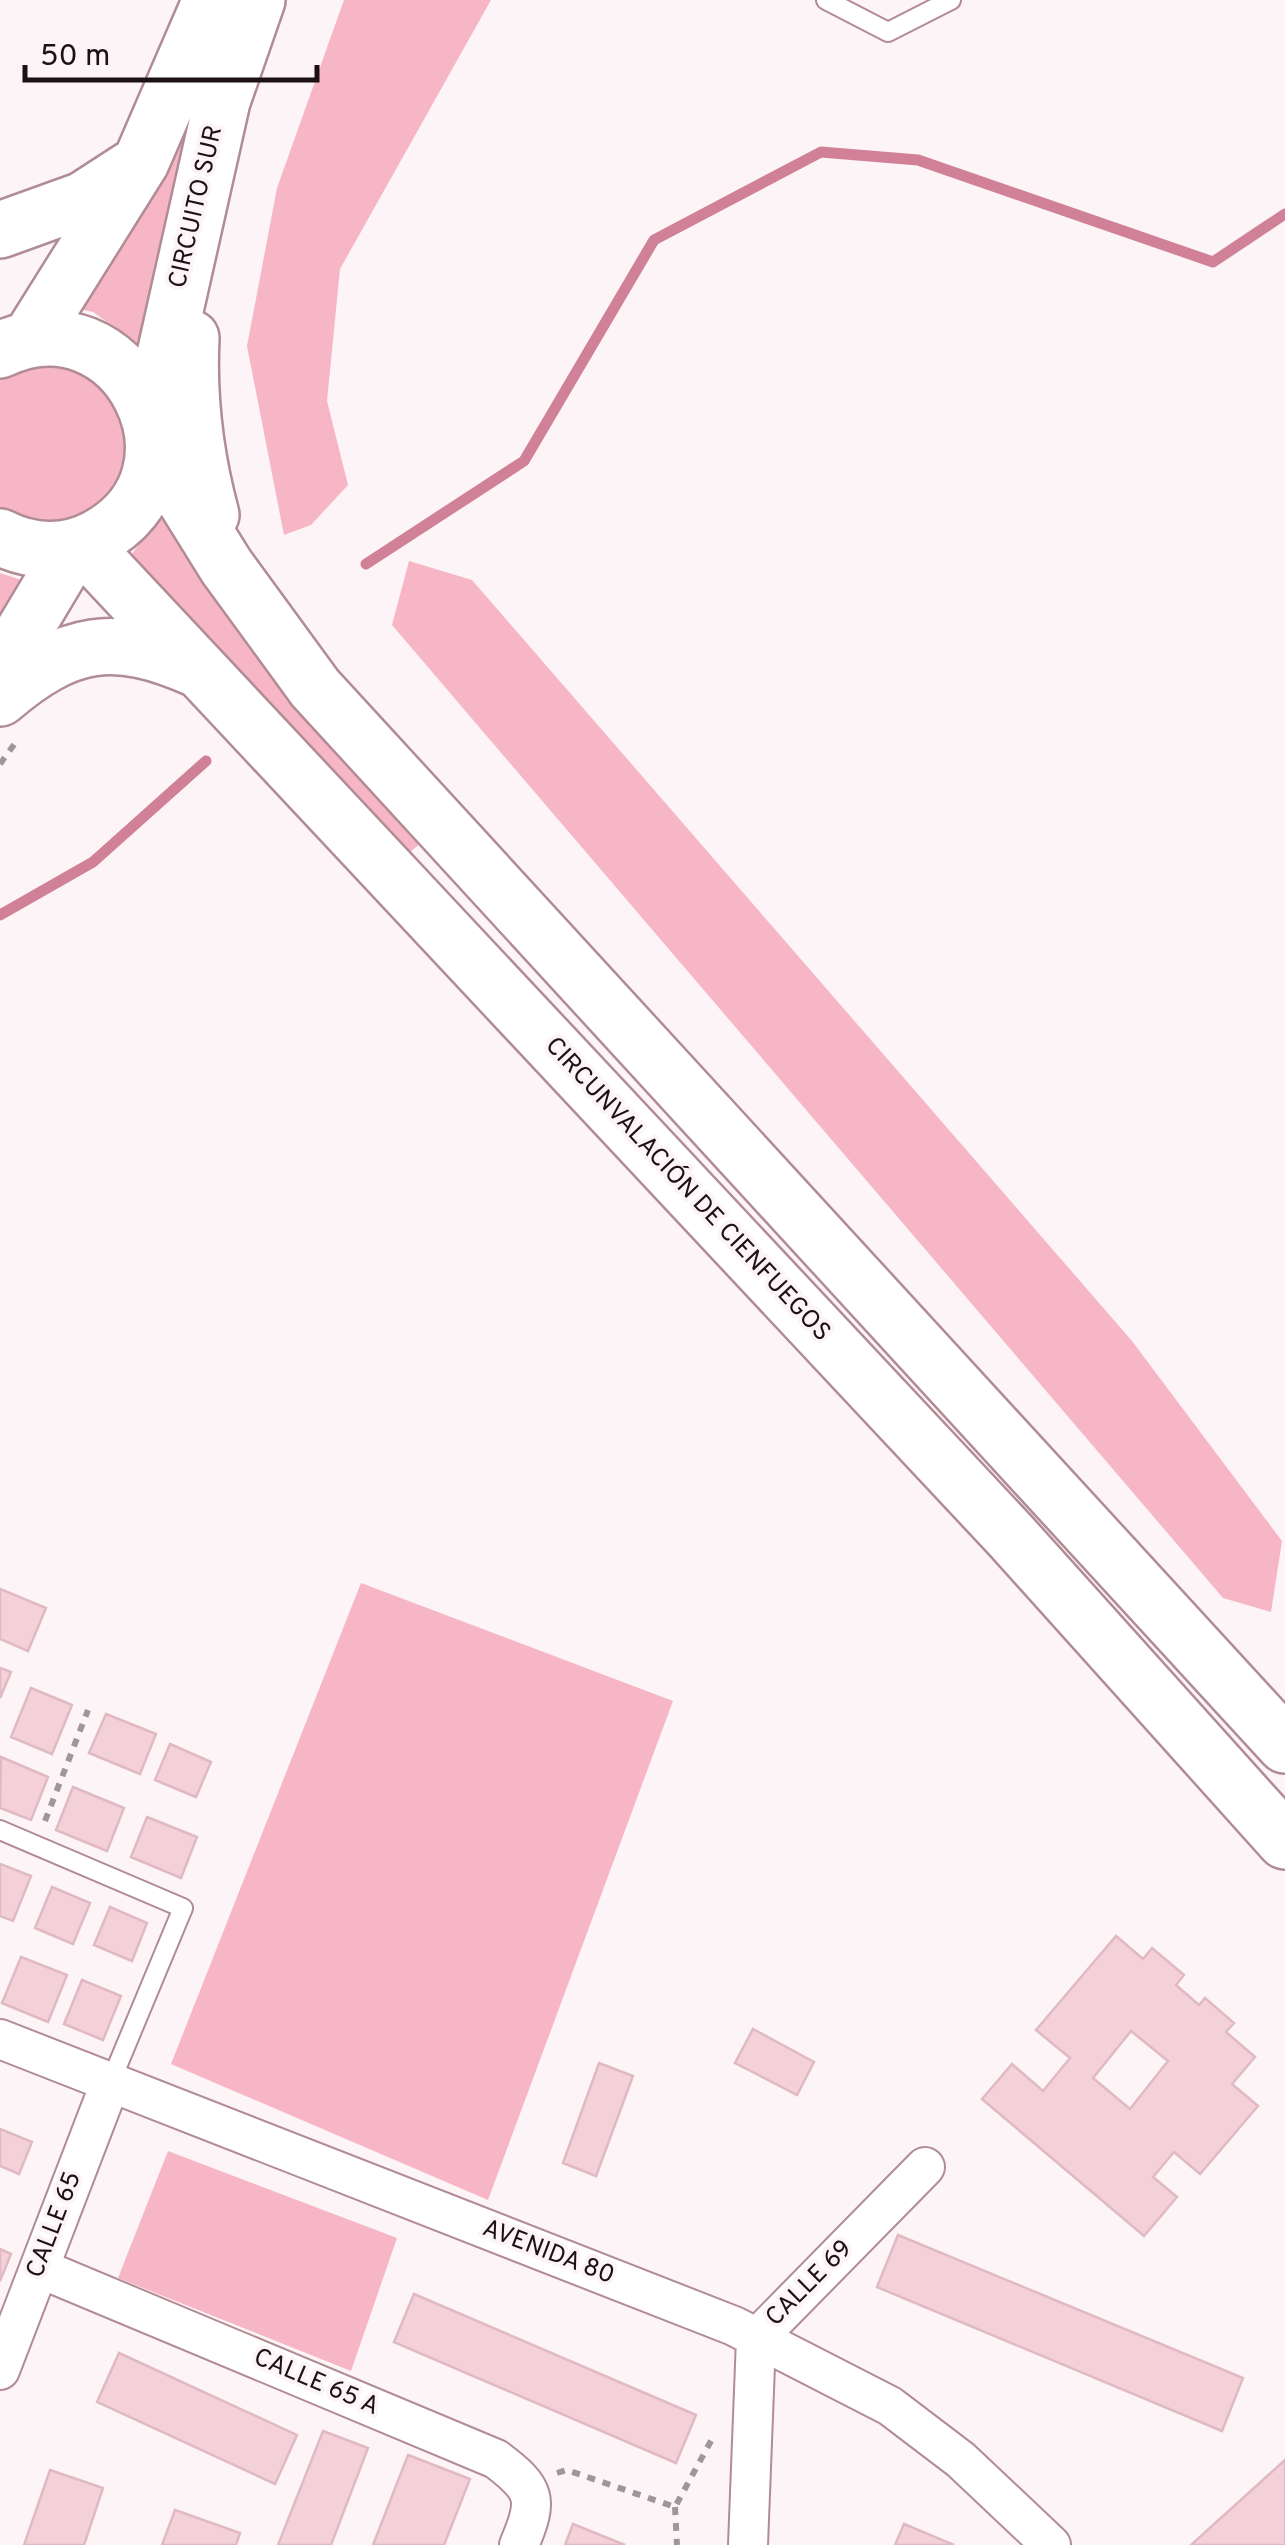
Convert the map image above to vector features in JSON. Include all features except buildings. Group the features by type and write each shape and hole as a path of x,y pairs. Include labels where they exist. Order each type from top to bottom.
{"main road":[{"path":"12,341 141,162 212,0"},
{"name":"CIRCUITO SUR","path":"152,434 222,101 257,0"},
{"path":"0,230 83,200 141,162"},
{"path":"202,191 188,390 200,474 226,566"},
{"path":"12,341 61,338 91,347 118,364 138,388 152,434 226,566 315,688 1273,1724"},
{"path":"0,538 44,550 79,546 111,530 134,508 148,480 152,434"},
{"path":"0,671 79,546"},
{"name":"CIRCUNVALACIÓN DE CIENFUEGOS","path":"79,546 204,672 996,1520 1285,1841"},
{"path":"0,698 64,653 110,643 160,652 204,672"}],"street":[{"name":"AVENIDA 80","path":"0,2039 734,2326 890,2406 961,2460 1051,2545"},
{"name":"CALLE 65","path":"0,2370 111,2081"},
{"name":"CALLE 69","path":"748,2545 756,2339 925,2168"},
{"name":"CALLE 65 A","path":"38,2268 496,2458 527,2482"},
{"path":"519,2545 534,2512 527,2482"}],"lane":[{"path":"826,0 888,32 951,0"},
{"path":"0,1830 183,1908 111,2081"}],"path":[{"path":"36,1844 88,1710"},
{"path":"677,2545 676,2507 720,2425"},
{"path":"527,2482 568,2470 676,2507"}],"shaded area":[{"path":"344,0 491,0 340,269 327,401 348,485 311,525 284,535 247,346 277,188"},
{"path":"199,82 144,349 93,312 65,306"},
{"path":"33,363 89,373 122,417 128,445 124,471 111,494 91,511 64,520 34,519 0,507 0,379"},
{"path":"168,506 424,840 408,854 216,648 119,571"},
{"path":"409,561 472,580 1132,1341 1282,1541 1271,1612 1223,1598 392,625"},
{"path":"0,573 34,584 0,636"},
{"path":"361,1583 673,1701 488,2200 171,2064"},
{"path":"168,2151 397,2238 351,2371 118,2278"}],"waterway":[{"path":"366,564 524,461 654,240 821,152 918,160 1213,262 1285,214"},
{"path":"0,915 93,862 206,761"}]}
